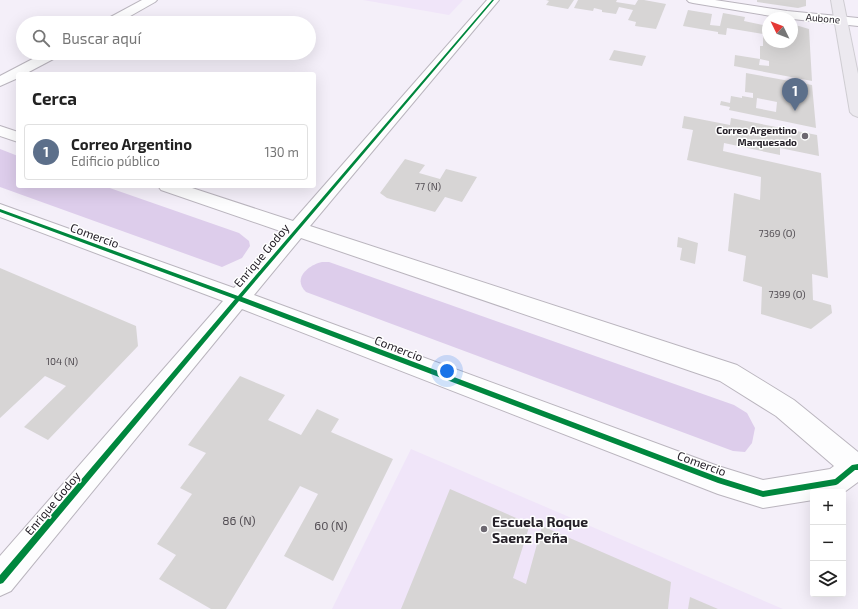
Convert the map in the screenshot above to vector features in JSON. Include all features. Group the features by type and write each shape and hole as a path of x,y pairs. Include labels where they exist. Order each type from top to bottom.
{"main road":[{"path":"837,0 858,112"}],"street":[{"path":"122,16 151,0"},
{"name":"Enrique Godoy","path":"0,580 238,298 493,0"},
{"name":"Aubone","path":"693,0 786,15 841,19 858,22"},
{"path":"19,72 41,60"},
{"path":"0,82 16,73"},
{"path":"0,131 16,136"},
{"name":"Comercio","path":"0,210 238,298 718,480 763,494 836,482 856,467 785,408 728,373 173,188"}],"shaded area":[{"path":"363,0 463,0 449,15"},
{"path":"0,149 16,155 16,188 110,188 239,233 249,241 250,246 242,258 222,267 0,187"},
{"path":"322,262 329,262 734,405 747,413 755,428 752,443 745,452 733,451 306,292 302,287 301,278 307,269"},
{"name":"Escuela Roque Saenz Peña","path":"411,449 783,609 332,609"}],"building":[{"path":"546,0 574,0 568,9 546,5 549,1"},
{"path":"578,0 617,0 616,2 635,5 638,0 644,0 666,4 656,29 635,26 636,22 628,20 633,10 619,7 616,14 602,12 602,10 594,8 593,11 574,8"},
{"path":"757,0 806,0 806,6 798,8 757,2"},
{"path":"688,10 712,14 710,25 720,26 723,13 745,17 744,21 762,25 762,34 727,28 726,35 718,34 718,32 683,26"},
{"path":"798,26 809,29 812,81 734,66 735,55 760,59 760,46 762,46 762,48 798,48","holes":["760,59 769,61 769,66 759,65"]},
{"path":"614,50 646,56 642,66 609,60"},
{"path":"746,73 812,85 816,128 729,110 730,107 720,105 721,101 730,103 731,96 753,98 753,93 745,92","holes":["757,98 777,102 776,112 756,108"]},
{"path":"684,116 730,125 731,118 817,135 819,156 780,148 780,155 724,143 723,151 821,173 828,278 812,274 813,300 831,305 832,313 811,329 761,314 762,287 743,281 746,256 728,251 734,193 760,200 761,177 687,160 693,130 682,128"},
{"path":"405,159 425,165 419,173 440,179 446,169 477,177 462,202 445,197 435,212 387,198 380,193"},
{"path":"678,237 698,243 695,264 680,260 682,248 677,247"},
{"path":"0,268 136,326 138,346 48,440 24,427 66,386 45,376 0,418"},
{"path":"240,376 285,395 268,420 301,435 317,409 339,419 331,432 393,459 333,581 284,556 318,494 300,486 226,609 211,609 159,579 176,555 157,544 192,494 180,488 206,453 188,445"},
{"path":"450,489 530,524 513,578 526,584 542,526 671,582 668,609 401,609"},
{"path":"690,597 718,609 688,609"}],"cycle path":[{"path":"0,580 493,0"},
{"path":"0,210 238,298 718,480 763,494 836,482 854,467 858,467"}],"place":[{"name":"Correo Argentino","path":"795,111"},
{"name":"Correo Argentino Marquesado","path":"805,136"},
{"name":"Escuela Roque Saenz Peña","path":"484,529"}]}
